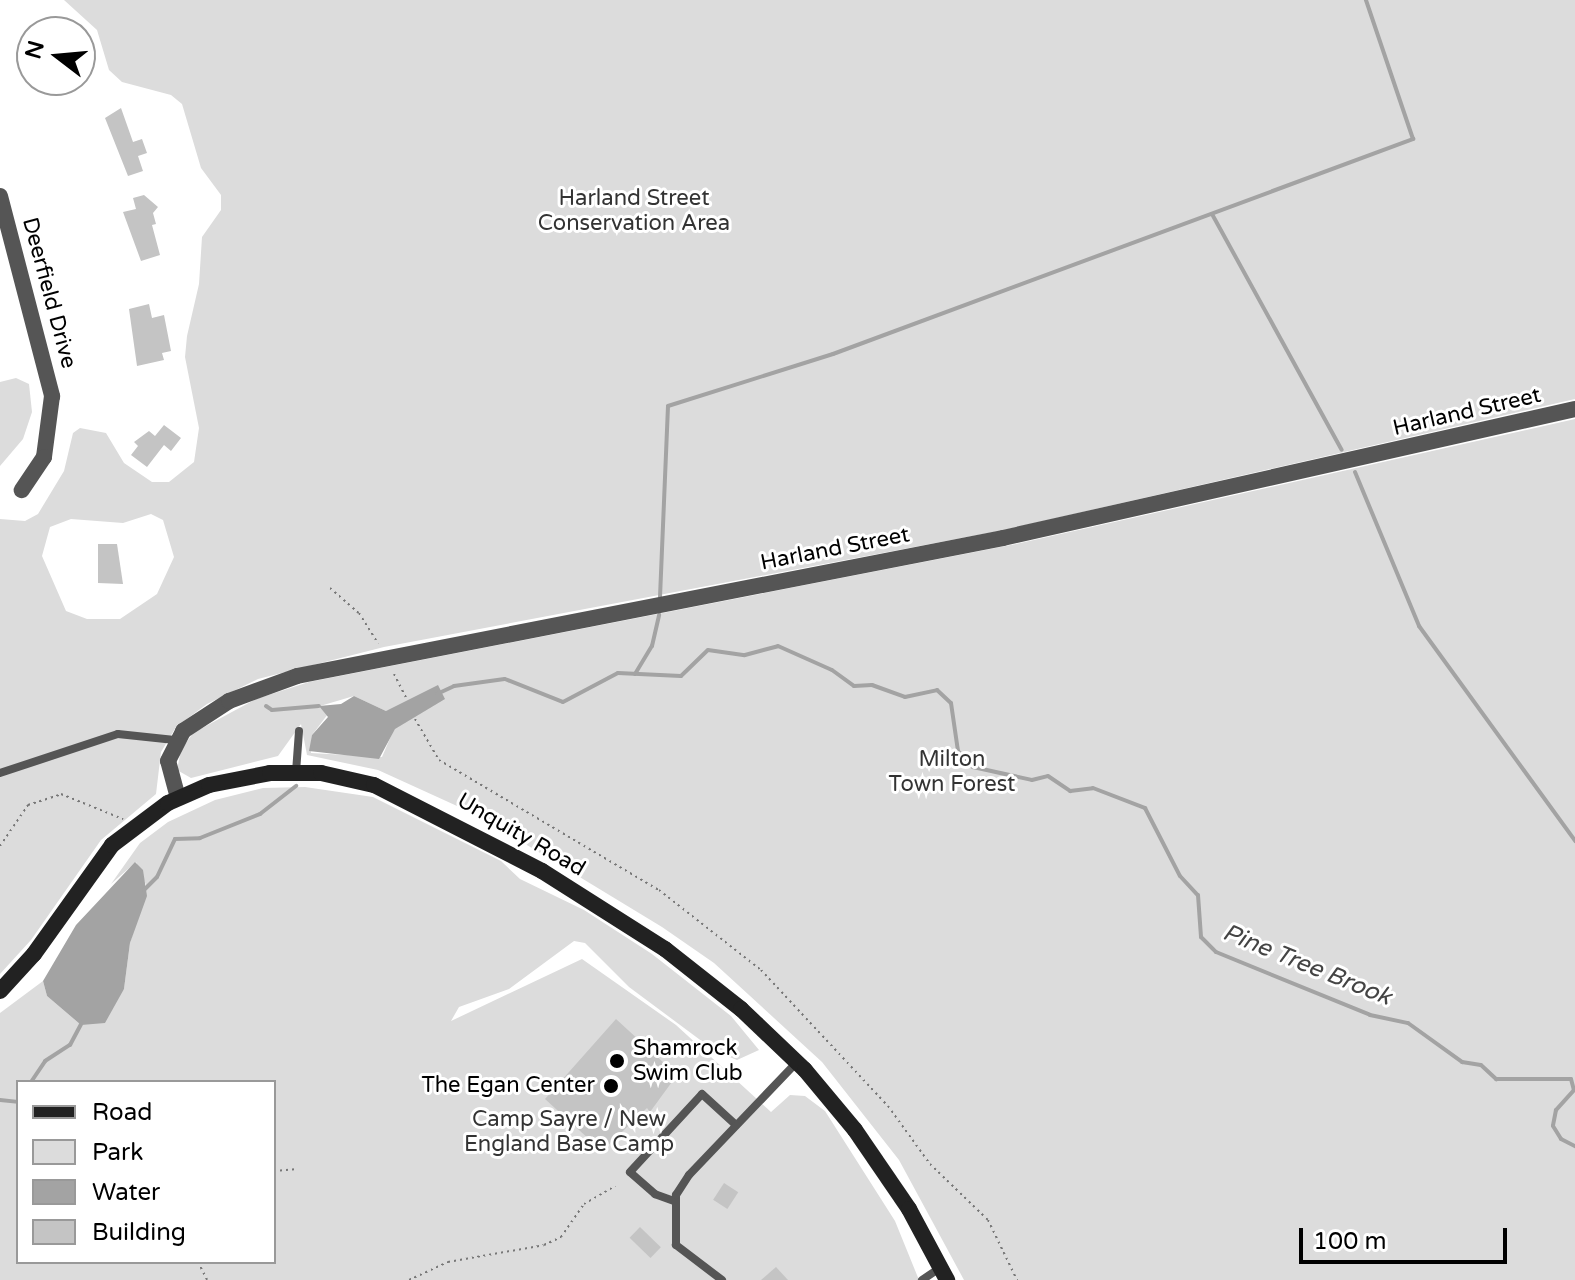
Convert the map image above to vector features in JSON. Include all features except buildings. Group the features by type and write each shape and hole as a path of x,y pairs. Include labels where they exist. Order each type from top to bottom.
{"main road":[{"name":"Unquity Road","path":"0,991 40,947 99,861 135,825 178,798 238,778 296,772 386,789 526,861 701,976 797,1062 875,1158 944,1274"}],"street":[{"name":"Deerfield Drive","path":"0,196 52,396 44,457 22,490"},
{"name":"Harland Street","path":"175,740 201,716 250,691 386,658 1003,538 1575,409"},
{"path":"175,740 168,767 178,798"}],"lane":[{"path":"296,772 299,731"},
{"path":"0,773 118,734 175,740"},
{"path":"722,1280 676,1245 674,1201 686,1179 797,1062"},
{"path":"674,1201 655,1194 630,1172 702,1094 736,1125"},
{"path":"922,1280 944,1274"}],"path":[{"path":"330,588 365,620 406,698"},
{"path":"415,719 439,760 659,890 761,970 888,1106 930,1164 979,1209 1017,1280"},
{"path":"0,846 28,805 61,794 135,825"},
{"path":"276,1171 295,1169"},
{"path":"409,1280 448,1262 544,1245 571,1227 584,1204 615,1186"}],"green space":[{"name":"Harland Street Conservation Area","path":"64,0 1575,0 1575,399 1004,530 384,647 258,679 207,704 176,727 161,752 156,794 101,840 31,940 0,974 0,519 25,521 38,514 64,471 73,433 80,428 106,433 124,463 152,482 169,482 194,462 199,428 185,357 199,284 202,237 221,210 221,195 201,168 182,104 171,95 122,82 109,70 96,29 96,16 82,16","holes":["151,514 163,520 174,557 157,594 120,619 87,619 66,611 42,556 50,527 71,519 123,523"]},
{"path":"16,378 29,384 32,412 23,439 0,466 0,382"},
{"name":"Milton Town Forest","path":"1575,419 1575,1280 964,1280 899,1160 822,1062 714,963 662,927 479,816 378,770 307,755 301,724 278,756 191,778 177,770 181,750 193,733 256,699 309,682 1016,544","holes":["354,696 386,711 444,698 394,729 382,757 311,753 312,735 328,714 320,706"]},
{"name":"Camp Sayre / New England Base Camp","path":"305,787 373,797 501,861 520,879 584,910 652,954 731,1016 759,1050 737,1060 715,1051 629,987 585,943 574,941 509,989 459,1007 451,1021 582,959 676,1025 771,1112 790,1095 805,1096 825,1111 895,1221 919,1280 0,1280 0,1013 43,981 47,996 81,1025 124,989 130,943 147,887 136,862 111,884 140,843 168,822 215,800 263,788"}],"water":[{"path":"438,685 445,699 395,729 379,759 309,751 312,735 328,717 319,706 341,704 354,696 386,711"},
{"path":"135,862 143,870 147,896 130,943 124,989 105,1023 81,1025 47,996 43,981 76,925"}],"waterway":[{"path":"660,597 668,406 833,354 1413,139 1366,0"},
{"path":"1212,214 1342,450"},
{"path":"1355,472 1419,626 1575,841"},
{"path":"635,674 652,646 659,615"},
{"name":"Pine Tree Brook","path":"437,694 454,686 505,679 563,702 618,673 681,676 708,650 745,655 778,646 832,670 854,686 872,685 905,697 937,690 951,703 958,751 973,767 1032,780 1048,776 1070,791 1093,788 1145,808 1180,876 1198,895 1201,937 1216,952 1370,1015 1408,1023 1462,1062 1481,1065 1496,1079 1571,1079 1574,1090 1556,1110 1553,1126 1561,1139 1575,1146"},
{"path":"266,706 272,710 319,706"},
{"name":"Pine Tree Brook","path":"144,890 157,877 175,839 200,838 260,814 296,786"},
{"name":"Pine Tree Brook","path":"32,1080 45,1061 70,1045 82,1022"},
{"name":"Pine Tree Brook","path":"0,1100 16,1102"}],"place":[{"name":"Shamrock Swim Club","path":"617,1061"},
{"name":"The Egan Center","path":"611,1086"}]}
